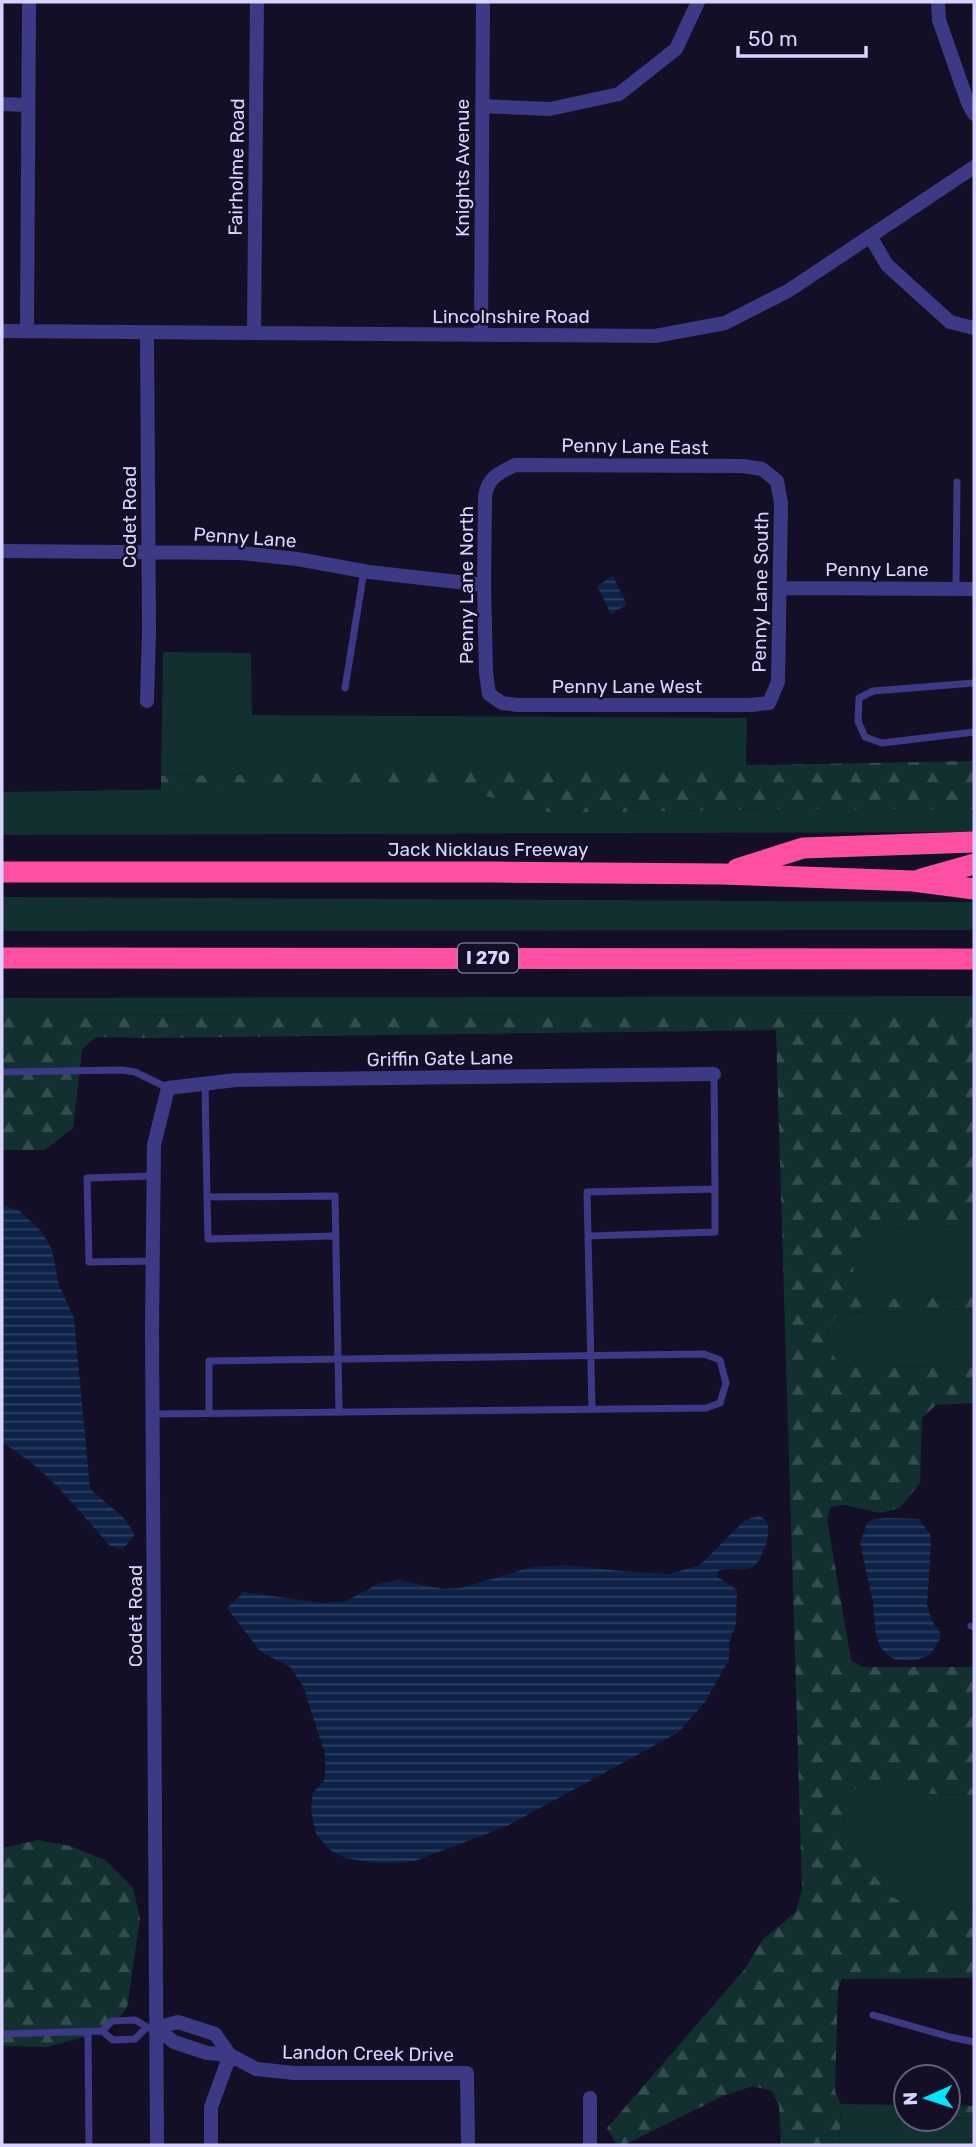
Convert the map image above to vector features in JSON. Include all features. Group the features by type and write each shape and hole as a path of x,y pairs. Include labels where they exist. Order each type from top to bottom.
{"highway":[{"path":"722,874 803,848 974,842"},
{"path":"913,881 974,863"},
{"name":"Jack Nicklaus Freeway","path":"2,872 722,874 913,881 974,888"},
{"name":"I 270","path":"2,958 974,959"}],"street":[{"path":"27,331 29,2"},
{"name":"Fairholme Road","path":"254,332 257,2"},
{"name":"Knights Avenue","path":"481,335 483,2"},
{"path":"482,106 550,108 619,94 676,49 698,2"},
{"path":"938,2 939,20 974,114"},
{"path":"2,104 27,105"},
{"name":"Lincolnshire Road","path":"2,331 655,336 725,323 788,291 974,167"},
{"path":"870,236 887,265 950,322 974,328"},
{"name":"Codet Road","path":"147,332 147,701"},
{"name":"Penny Lane East","path":"492,478 515,465 717,466 762,469 776,481"},
{"name":"Penny Lane North","path":"489,694 484,585 485,496 486,486 492,478"},
{"name":"Penny Lane South","path":"768,703 778,682 780,503 776,481"},
{"name":"Penny Lane","path":"2,551 241,553 484,585"},
{"name":"Penny Lane","path":"780,587 974,589"},
{"name":"Penny Lane West","path":"489,694 502,703 518,705 768,703"},
{"name":"Griffin Gate Lane","path":"168,1088 236,1080 713,1074"},
{"name":"Codet Road","path":"157,2145 151,2028 153,1145 168,1088"},
{"name":"Landon Creek Drive","path":"151,2028 177,2022 215,2034 230,2055"},
{"name":"Landon Creek Drive","path":"151,2028 174,2042 207,2053 230,2055 256,2069 295,2073 467,2073 468,2145"},
{"path":"211,2145 211,2107 230,2055"},
{"path":"590,2098 590,2145"}],"lane":[{"path":"956,589 957,482"},
{"path":"345,688 363,571"},
{"path":"974,684 873,691 859,698 858,721 865,737 882,743 974,732"},
{"path":"2,1072 122,1070 135,1072 168,1088"},
{"path":"588,1236 715,1232 713,1074"},
{"path":"205,1084 208,1239 336,1236"},
{"path":"153,1176 87,1178 89,1262 153,1261"},
{"path":"592,1409 587,1192 715,1189"},
{"path":"207,1197 335,1195 339,1412"},
{"path":"153,1414 706,1408 720,1403 726,1383 720,1360 704,1354 209,1361 209,1413"},
{"path":"873,2015 974,2042"},
{"path":"2,2034 102,2031 112,2021 135,2020 151,2028 135,2039 113,2040 102,2031"},
{"path":"89,2032 89,2145"}],"green space":[{"path":"163,652 251,653 252,715 747,718 746,766 161,776"},
{"path":"974,761 974,809 552,813 442,785 161,791 161,776"},
{"path":"442,785 552,813 974,809 974,832 2,835 2,792"},
{"path":"2,897 974,902 974,930 2,931"},
{"path":"974,996 974,1013 2,1016 2,998"},
{"path":"974,1013 974,1226 869,1228 854,1244 853,1272 855,1295 866,1299 974,1297 974,1309 839,1313 830,1326 828,1343 838,1363 851,1367 974,1366 974,1403 936,1405 922,1418 920,1483 900,1508 880,1513 844,1505 831,1507 827,1519 851,1660 862,1667 974,1667 974,1795 931,1794 880,1784 856,1788 842,1805 845,1830 857,1854 892,1897 908,1905 974,1910 974,1978 842,1979 838,1988 835,2091 841,2104 839,2145 781,2145 779,2106 772,2091 753,2086 723,2096 624,2145 617,2145 607,2128 744,1970 763,1939 796,1912 802,1889 776,1030 96,1037 82,1050 73,1128 45,1150 2,1150 2,1016"},
{"path":"974,1226 974,1297 866,1299 855,1295 854,1244 869,1228"},
{"path":"974,1309 974,1366 851,1367 838,1363 828,1343 830,1327 839,1313"},
{"path":"880,1784 931,1794 974,1795 974,1910 908,1905 892,1897 857,1854 845,1830 842,1805 856,1788"},
{"path":"38,1840 70,1846 105,1860 133,1888 140,1919 127,2008 108,2030 48,2047 2,2046 2,1848"},
{"path":"841,2104 892,2105 892,2133 962,2133 962,2119 974,2119 974,2145 839,2145"},
{"path":"962,2106 974,2106 974,2119 962,2119"}],"water":[{"path":"613,576 627,605 611,614 597,586"},
{"path":"2,1205 20,1211 42,1232 52,1250 59,1285 74,1318 90,1489 123,1517 135,1534 123,1549 110,1546 47,1476 2,1443"},
{"path":"760,1515 767,1523 768,1534 765,1548 755,1565 751,1568 718,1571 718,1577 737,1590 736,1624 729,1643 729,1660 705,1702 679,1732 507,1826 415,1861 375,1863 345,1858 330,1850 316,1834 311,1810 313,1793 325,1779 325,1754 303,1686 290,1667 261,1652 227,1608 244,1592 322,1603 346,1601 378,1584 398,1580 443,1589 461,1588 532,1567 567,1565 669,1574 700,1565 744,1521"},
{"path":"874,1519 919,1519 930,1534 927,1605 932,1621 940,1632 940,1639 930,1655 913,1661 896,1660 887,1655 879,1645 875,1629 873,1602 860,1543 867,1523"}]}
